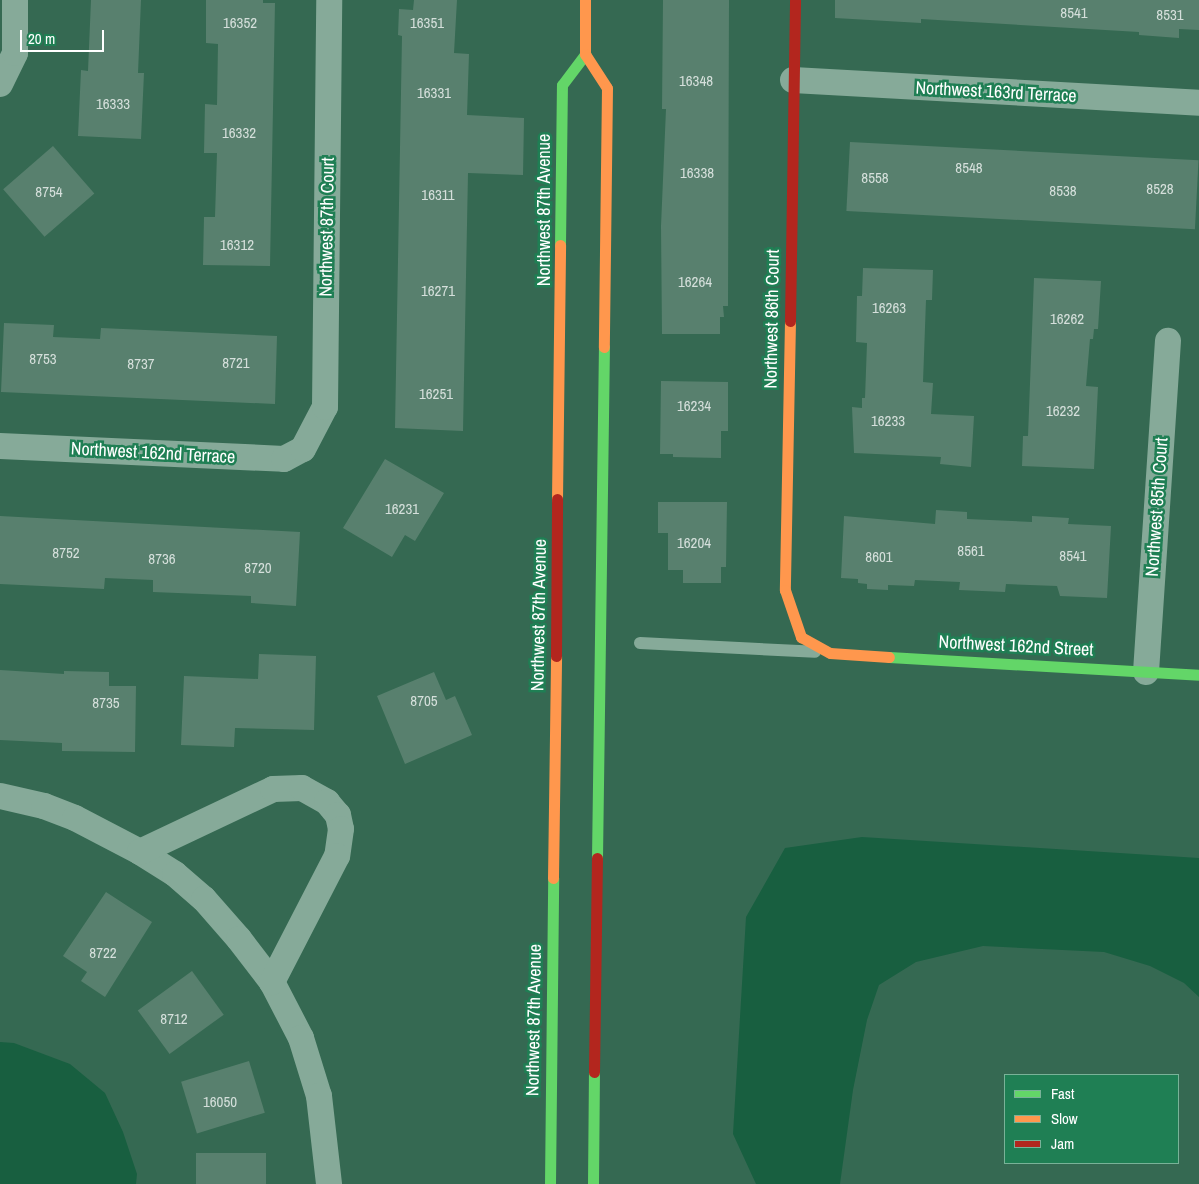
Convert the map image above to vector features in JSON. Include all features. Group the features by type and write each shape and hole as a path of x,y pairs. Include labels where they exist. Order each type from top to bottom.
{"street":[{"path":"0,84 15,52 15,0"},
{"name":"Northwest 87th Court","path":"302,449 325,407 329,0"},
{"path":"585,0 585,54 607,88 593,1184"},
{"name":"Northwest 86th Court","path":"795,0 785,590 801,637"},
{"name":"Northwest 87th Avenue","path":"550,1184 562,85 585,54"},
{"name":"Northwest 163rd Terrace","path":"793,80 1199,103"},
{"name":"Northwest 85th Court","path":"1146,672 1168,342"},
{"name":"Northwest 162nd Terrace","path":"0,446 284,459 302,449"},
{"name":"Northwest 162nd Street","path":"801,637 830,653 1199,675"},
{"path":"140,852 273,789 302,788 327,802 338,816 341,829 337,856 272,982"},
{"path":"0,796 44,806 75,818 140,852 176,874 204,899 272,982 301,1038 319,1096 329,1184"}],"lane":[{"name":"Northwest 162nd Street","path":"640,643 830,653"}],"shaded area":[{"path":"862,837 1199,858 1199,997 1184,983 1150,966 1104,952 983,946 916,962 879,985 867,1020 853,1090 840,1184 756,1184 733,1134 746,917 785,848"},
{"path":"0,1042 14,1043 70,1064 105,1093 123,1132 137,1174 136,1184 0,1184"}],"building":[{"path":"91,0 141,0 138,73 144,73 141,139 78,136 81,70 88,71"},
{"path":"206,0 263,0 263,3 275,3 270,266 203,265 204,217 215,217 217,153 204,153 205,104 217,105 218,44 206,43"},
{"path":"414,0 457,0 454,53 469,54 467,115 524,118 523,175 468,173 463,431 395,428 402,36 398,35 399,9 413,10"},
{"path":"663,0 729,0 728,306 723,306 724,317 720,317 720,334 662,334 661,226 666,109 662,109"},
{"path":"835,0 1199,0 1199,30 1179,29 1179,38 1139,35 1139,32 921,19 921,23 835,18"},
{"path":"850,142 1199,160 1195,229 846,211"},
{"path":"53,146 94,194 45,237 3,189"},
{"path":"863,268 933,270 932,300 926,300 923,382 933,383 931,414 974,416 971,467 940,464 941,457 854,453 852,407 862,408 862,398 865,398 867,343 856,342 857,296 862,296"},
{"path":"1034,278 1101,281 1098,329 1094,329 1093,339 1090,339 1086,386 1098,387 1094,469 1022,466 1023,436 1028,436"},
{"path":"4,323 54,325 53,337 100,339 101,328 277,336 275,404 1,392"},
{"path":"661,381 728,382 728,431 721,431 721,458 673,457 673,454 660,454"},
{"path":"385,459 444,493 415,541 405,535 392,557 343,528"},
{"path":"658,502 727,502 726,567 721,567 721,583 683,583 683,570 668,570 668,533 658,533"},
{"path":"936,510 967,512 967,519 1032,522 1032,516 1069,518 1068,524 1111,526 1107,598 1060,596 1057,586 1006,584 1005,592 959,590 960,582 915,580 914,586 888,585 888,590 867,589 867,584 858,583 858,579 841,578 844,516 935,524"},
{"path":"0,516 300,532 296,606 251,603 251,596 153,592 153,580 105,578 104,589 0,584"},
{"path":"259,654 316,656 314,730 235,728 234,747 181,745 184,676 258,679"},
{"path":"0,670 64,674 64,671 109,672 109,686 136,686 135,752 62,751 62,743 0,740"},
{"path":"434,672 446,700 455,696 472,735 405,764 377,696"},
{"path":"106,892 152,922 105,997 81,981 87,972 63,956"},
{"path":"192,971 224,1015 170,1054 138,1010"},
{"path":"249,1061 265,1113 197,1133 181,1082"},
{"path":"196,1153 266,1153 266,1184 196,1184"}],"traffic: fast":[{"path":"560,245 562,85 585,54"},
{"path":"597,858 604,347"},
{"path":"889,657 1199,675"},
{"path":"550,1184 553,878"},
{"path":"593,1184 594,1072"}],"traffic: slow":[{"path":"585,0 585,54 607,88 604,347"},
{"path":"557,499 560,245"},
{"path":"790,321 785,590 801,637 830,653 889,657"},
{"path":"553,878 556,656"}],"traffic: jam":[{"path":"790,321 795,0"},
{"path":"556,656 557,499"},
{"path":"594,1072 597,858"}]}
